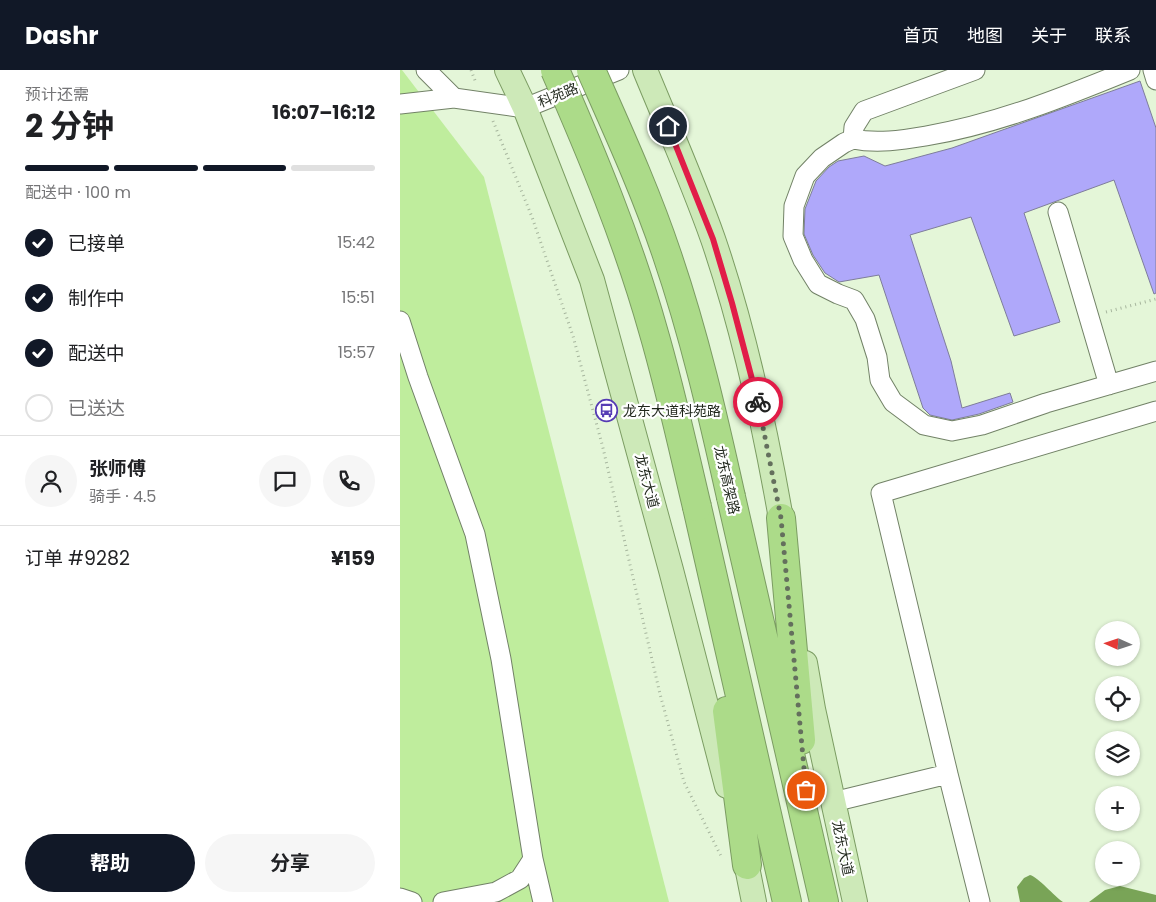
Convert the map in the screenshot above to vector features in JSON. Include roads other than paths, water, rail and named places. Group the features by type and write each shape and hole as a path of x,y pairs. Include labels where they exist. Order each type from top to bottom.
{"highway":[{"path":"555,70 611,205 653,329 682,440 787,902"},
{"name":"龙东高架路","path":"591,70 646,197 667,255 689,326 731,497 824,902"},
{"path":"781,518 811,848"},
{"path":"706,546 735,862"}],"main road":[{"name":"龙东大道","path":"507,70 525,108 592,280 671,570 735,862 754,902"},
{"name":"龙东大道","path":"645,70 713,239 730,294 762,418 813,708 855,902"}],"street":[{"path":"426,70 454,98"},
{"name":"科苑路","path":"525,108 619,70"},
{"path":"853,139 854,127 864,111 975,70"},
{"path":"1130,70 1008,117 961,130 898,140 870,142 853,139 844,143 822,158 805,176 794,206 793,236 803,260 818,284 854,300 865,319 877,357 880,380 893,402 924,425 952,431 982,425 1046,403 1156,371"},
{"path":"1153,70 1156,80"},
{"path":"400,104 454,98 525,108"},
{"path":"1058,212 1109,385"},
{"path":"400,321 418,377 475,534 501,659 533,859 543,902"},
{"path":"980,902 881,492 1156,411"},
{"path":"833,802 948,774"},
{"path":"443,902 496,892 520,879 533,859"},
{"path":"400,898 412,902"}],"place":[{"name":"龙东大道科苑路","path":"607,411"}]}
